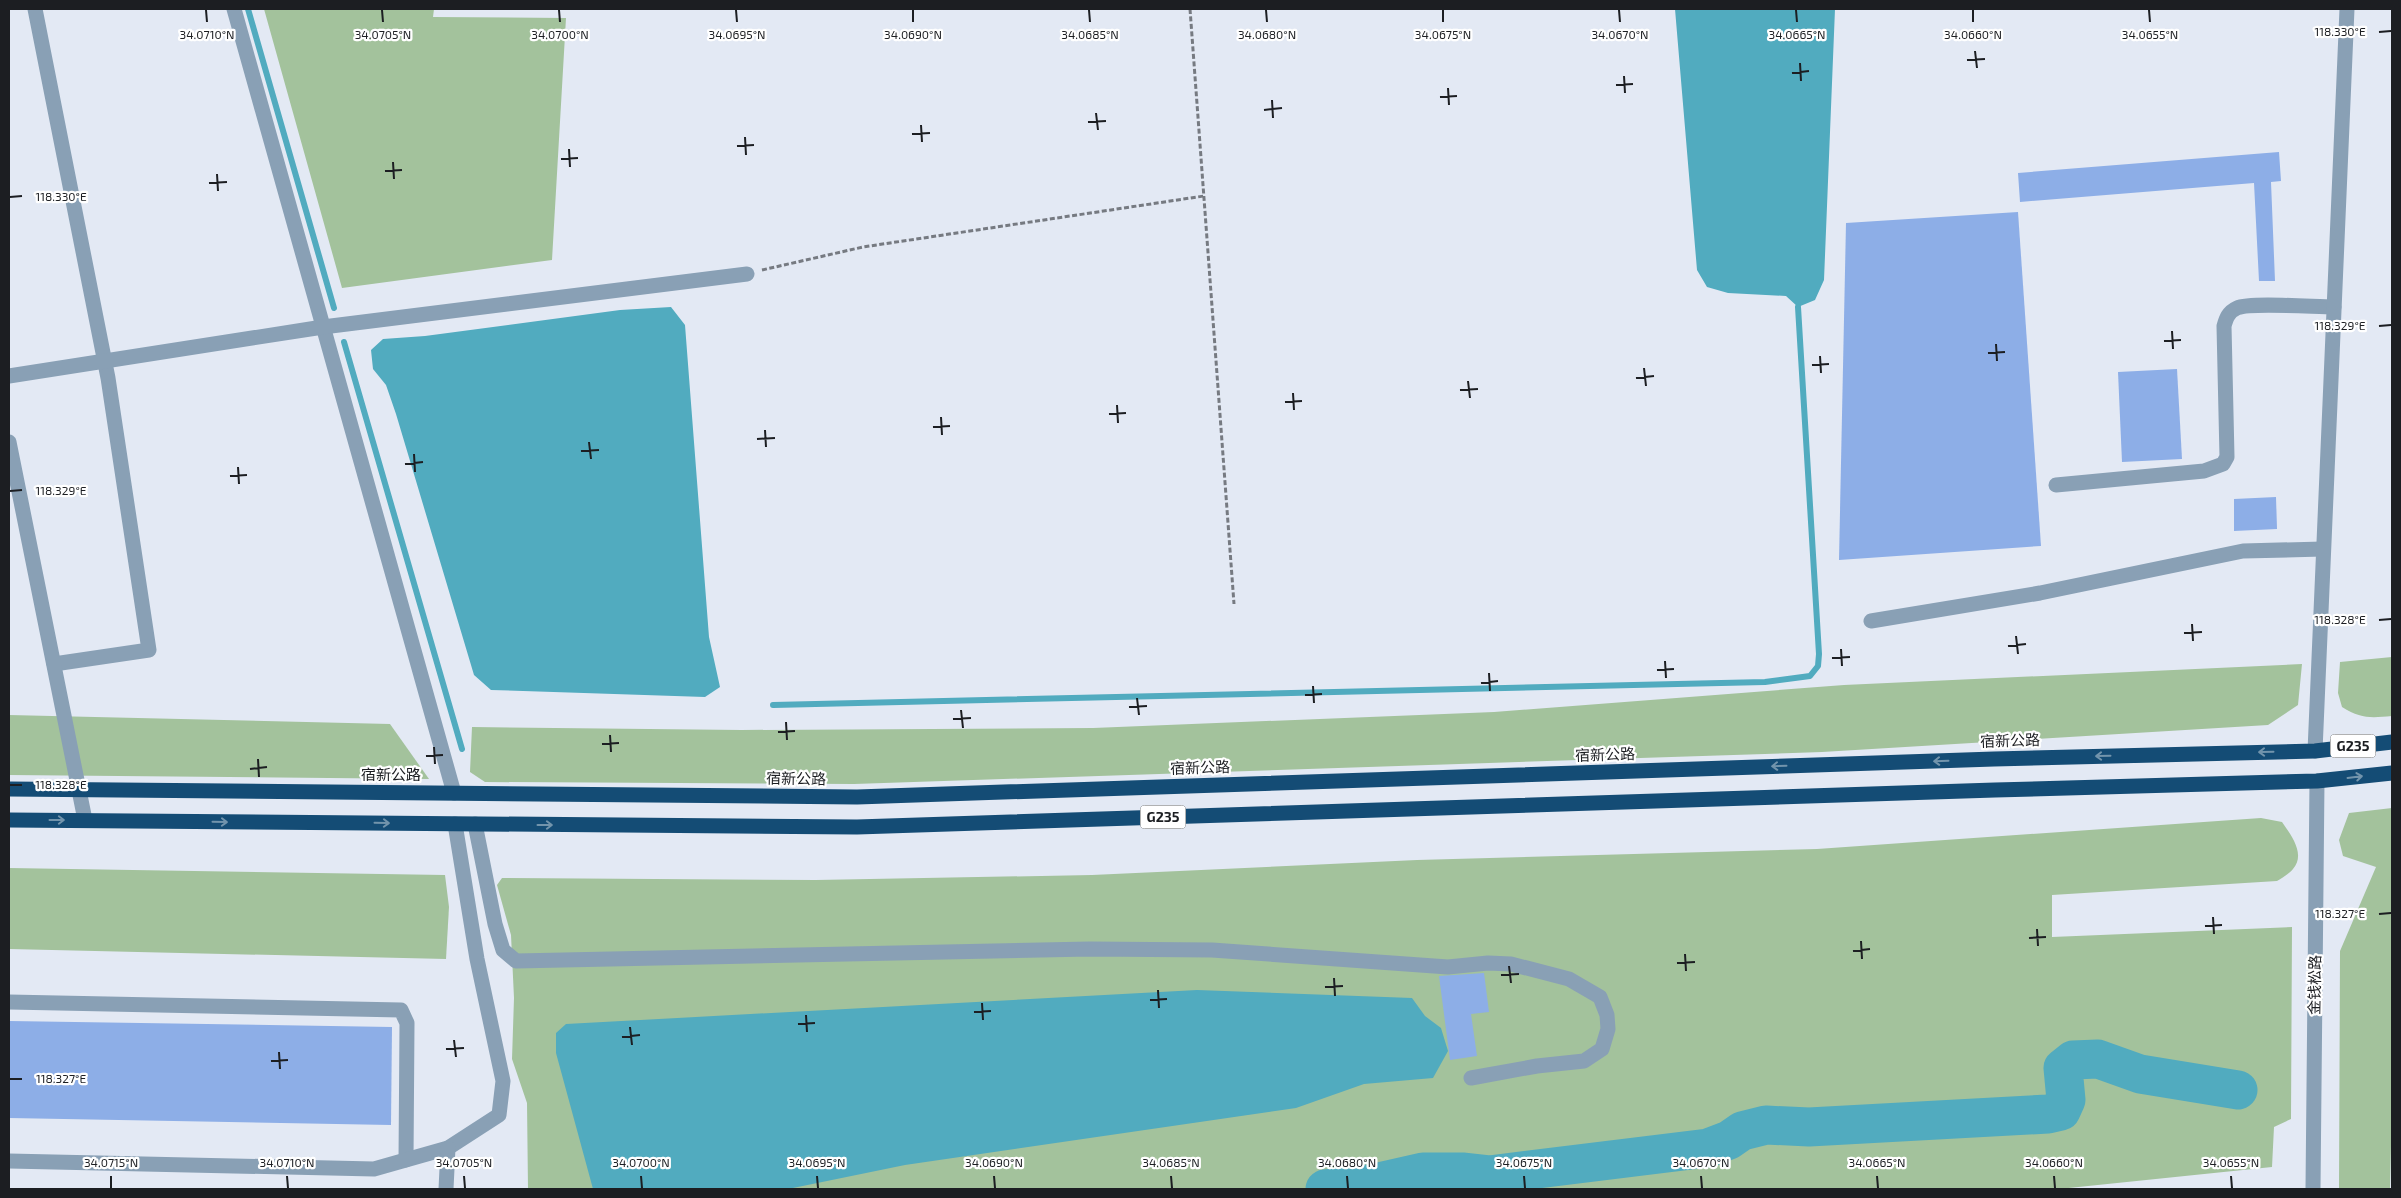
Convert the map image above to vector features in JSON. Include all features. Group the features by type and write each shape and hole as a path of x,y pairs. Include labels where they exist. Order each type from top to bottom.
{"highway":[{"name":"宿新公路","path":"9,789 857,797 1994,759 2314,751 2392,742"},
{"name":"G235","path":"9,820 857,827 2317,781 2392,772"}],"street":[{"path":"35,9 104,361 150,650 54,664"},
{"path":"234,9 454,793"},
{"path":"2314,751 2348,9"},
{"path":"9,376 323,326 747,274"},
{"path":"2056,485 2204,471 2223,464 2226,457 2224,326 2227,315 2237,308 2251,306 2334,307"},
{"path":"9,442 85,820"},
{"path":"1872,620 2040,593 2243,551 2323,549"},
{"name":"金钱松路","path":"2313,1189 2317,781"},
{"path":"9,1161 374,1169 448,1148 499,1115 503,1082 477,959 455,824"},
{"path":"475,824 495,924 503,950 516,960 1090,949 1212,950 1448,967 1488,963 1511,964 1569,979 1600,996 1607,1015 1608,1030 1602,1049 1584,1061 1536,1066 1471,1078"},
{"path":"9,1002 402,1010 407,1023 406,1160"},
{"path":"446,1189 448,1148"}],"path":[{"path":"1190,9 1234,604"},
{"path":"747,274 863,247 1204,196"}],"green space":[{"path":"264,9 434,9 433,17 566,18 552,260 342,288"},
{"path":"2392,657 2392,716 2366,717 2342,707 2338,693 2340,662"},
{"path":"2302,664 2298,705 2268,725 1822,752 854,784 485,782 470,772 472,727 742,730 1093,728 1494,712 1844,685"},
{"path":"9,715 390,724 429,779 9,775"},
{"path":"2392,808 2392,1102 2390,1189 2339,1189 2340,951 2376,867 2343,856 2339,840 2349,813"},
{"path":"2261,818 2282,822 2298,851 2297,863 2293,869 2277,881 2052,895 2052,937 2292,927 2291,1119 2274,1127 2272,1167 2059,1189 528,1189 527,1103 512,1059 514,998 511,935 497,885 502,878 816,880 1092,875 1417,860 1817,849"},
{"path":"9,868 445,875 449,907 446,959 9,949"}],"water":[{"path":"1675,9 1835,9 1824,280 1815,300 1798,307 1786,296 1728,293 1707,287 1697,270"},
{"path":"671,307 685,325 709,637 720,687 705,697 491,690 474,675 396,414 386,385 373,369 371,350 383,339 425,336 620,310"},
{"path":"1197,990 1412,998 1425,1016 1441,1028 1448,1051 1433,1078 1364,1084 1296,1108 905,1165 788,1189 593,1189 556,1053 556,1033 566,1024"}],"building":[{"path":"2279,152 2281,181 2271,182 2275,281 2259,281 2254,183 2020,202 2018,173"},
{"path":"2018,212 2041,546 1839,560 1846,223"},
{"path":"2177,369 2182,459 2122,462 2118,372"},
{"path":"2276,497 2277,529 2234,531 2234,499"},
{"path":"1484,973 1489,1012 1471,1014 1477,1056 1450,1060 1439,976"},
{"path":"9,1021 392,1027 391,1125 9,1118"}],"waterway":[{"path":"248,9 334,308"},
{"path":"773,705 1765,682 1810,676 1818,666 1819,654 1798,307"},
{"path":"344,342 462,749"},
{"path":"1325,1189 1370,1184 1423,1172 1462,1172 1489,1175 1708,1148 1729,1140 1742,1131 1766,1125 1809,1127 2048,1114 2061,1111 2066,1100 2063,1068 2073,1060 2098,1059 2140,1074 2238,1090"}]}
